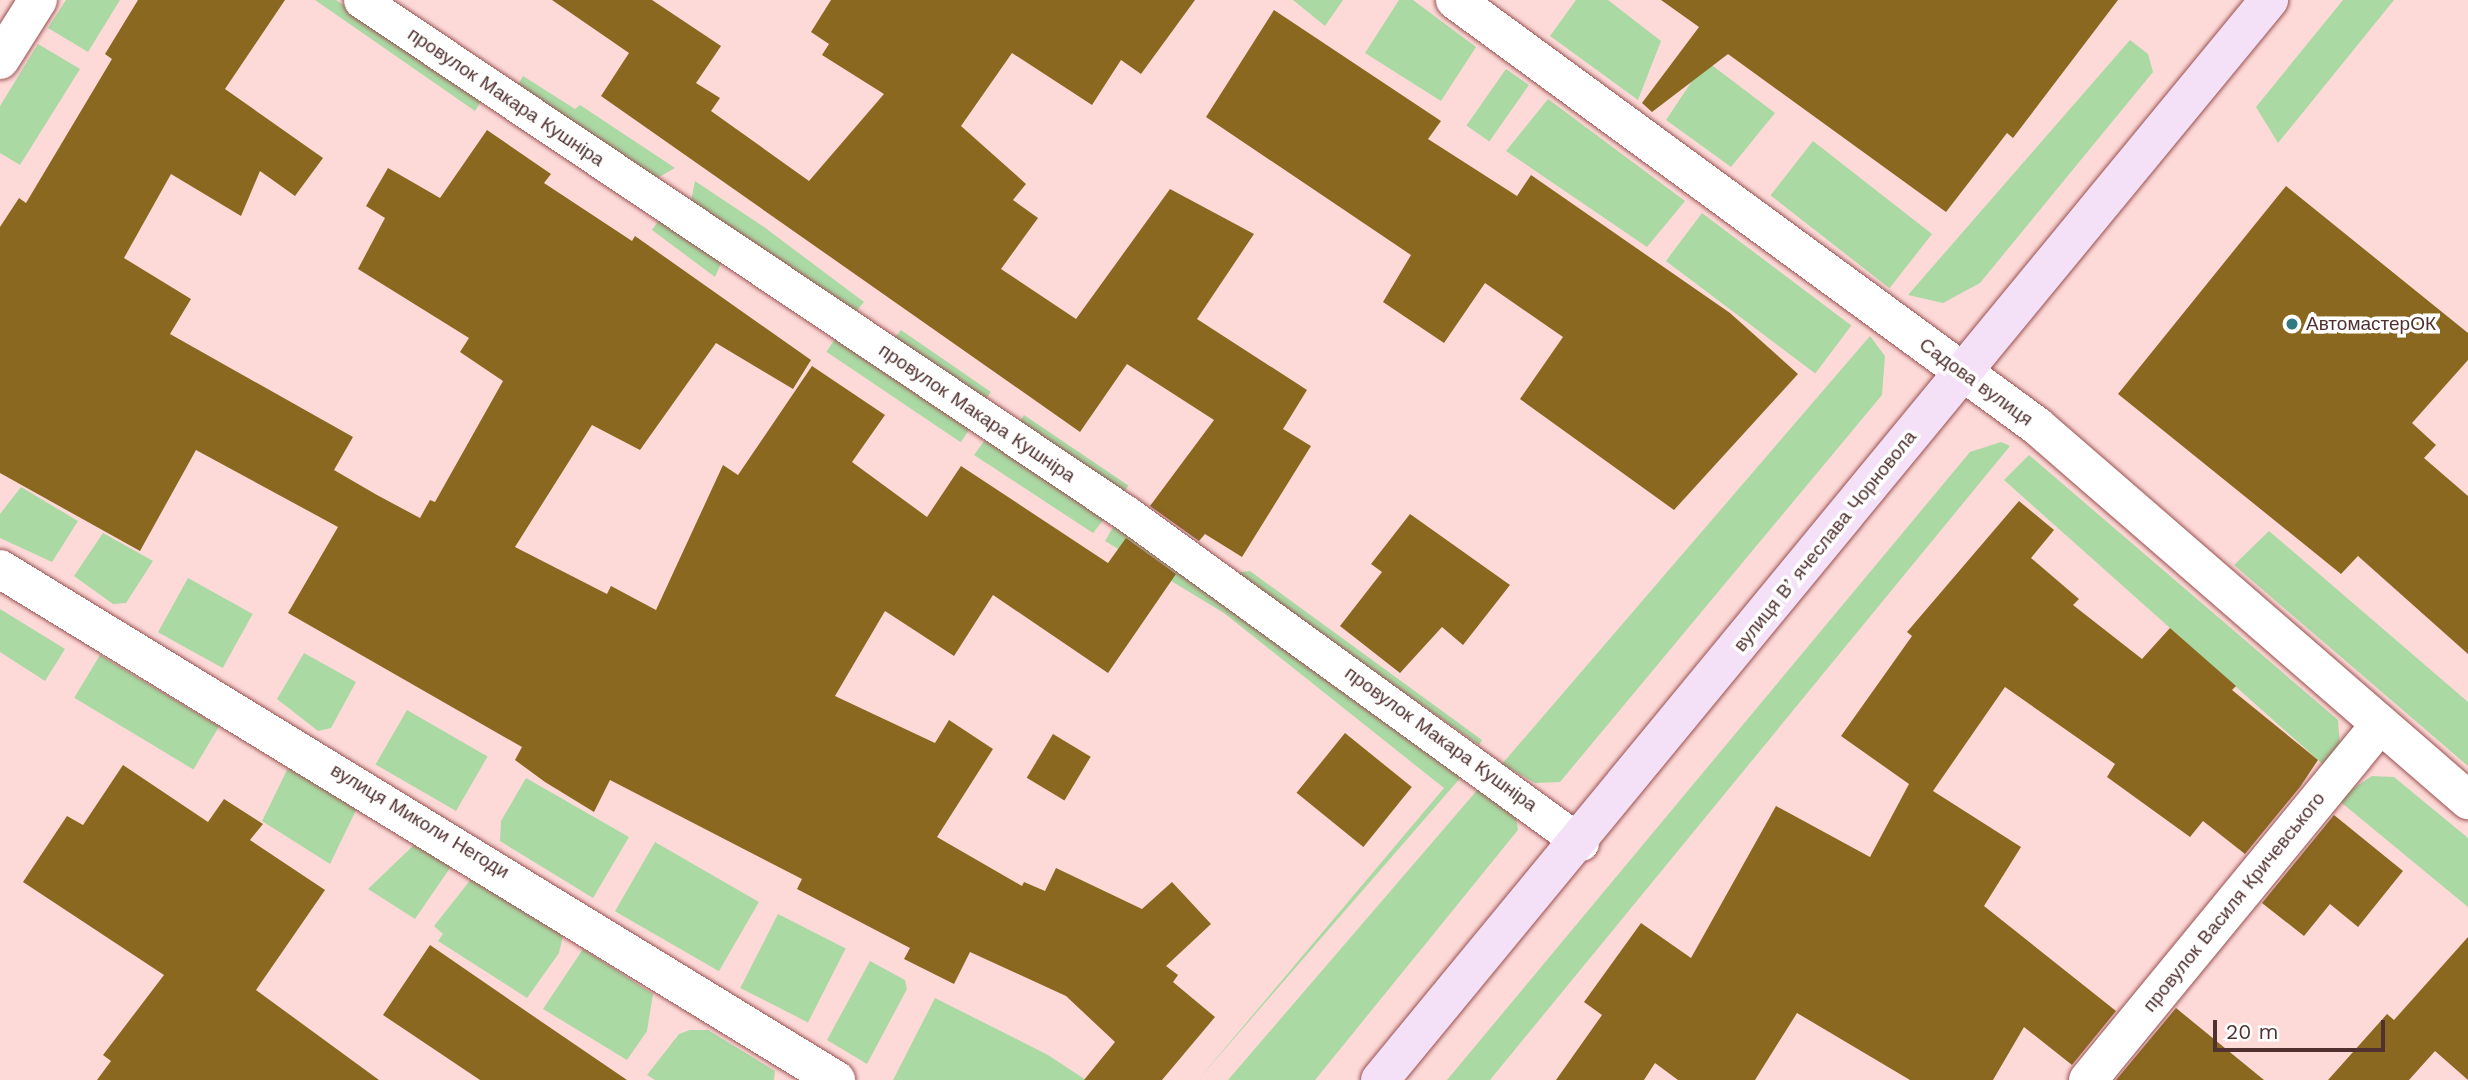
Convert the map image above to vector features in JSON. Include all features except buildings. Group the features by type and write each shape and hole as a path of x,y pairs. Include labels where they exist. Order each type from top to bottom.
{"main road":[{"name":"вулиця Вʼячеслава Чорновола","path":"1380,1080 1581,844 1961,373 2269,0"}],"street":[{"path":"0,60 38,0"},
{"name":"Садова вулиця","path":"1455,0 1961,373 2037,426 2468,800"},
{"name":"вулиця Миколи Негоди","path":"0,569 836,1080"},
{"name":"провулок Василя Кричевського","path":"2088,1080 2379,724"}],"lane":[{"name":"провулок Макара Кушніра","path":"361,0 1126,513 1581,844"}],"green space":[{"path":"66,0 120,0 88,52 48,28"},
{"path":"315,0 336,0 483,98 475,111"},
{"path":"1293,0 1343,0 1325,26"},
{"path":"1399,0 1413,0 1476,47 1441,101 1365,53"},
{"path":"1576,0 1608,0 1661,41 1638,100 1550,36"},
{"path":"2343,0 2394,0 2278,143 2256,107"},
{"path":"2130,40 2148,54 2153,72 1980,283 1943,303 1908,295"},
{"path":"38,44 80,69 20,165 0,153 0,106"},
{"path":"1702,66 1713,66 1775,113 1731,167 1666,120"},
{"path":"1506,69 1529,85 1489,142 1466,126"},
{"path":"523,76 575,109 580,105 675,168 652,181 515,90"},
{"path":"1548,99 1685,201 1647,247 1506,151"},
{"path":"1813,141 1932,234 1890,288 1771,195"},
{"path":"695,181 764,227 864,302 853,315 690,206"},
{"path":"1702,213 1851,326 1815,373 1666,261"},
{"path":"661,217 723,259 715,277 652,230"},
{"path":"901,330 991,392 984,402 892,341"},
{"path":"837,336 971,427 961,442 826,352"},
{"path":"1870,336 1885,356 1882,395 1560,782 1535,783 1502,764"},
{"path":"1024,415 1128,485 1122,495 1017,425"},
{"path":"987,437 1105,518 1093,533 974,455"},
{"path":"2001,442 2010,446 1490,1080 1447,1080 1970,452"},
{"path":"2029,455 2338,720 2340,747 2326,767 2004,480"},
{"path":"21,487 78,521 52,562 0,538 0,514"},
{"path":"1115,524 1462,776 1198,1080 1444,788 1224,613 1105,541"},
{"path":"2269,531 2468,702 2468,766 2234,565"},
{"path":"103,533 153,561 126,603 113,604 74,576"},
{"path":"1250,571 1482,740 1479,745 1234,573"},
{"path":"188,578 253,614 223,668 158,632"},
{"path":"0,609 65,649 45,681 0,652"},
{"path":"304,653 356,682 331,728 318,731 277,699"},
{"path":"100,655 219,727 193,769 74,698"},
{"path":"407,710 488,756 456,811 376,765"},
{"path":"288,768 357,808 330,864 262,821"},
{"path":"2372,776 2394,777 2468,838 2468,907 2337,799"},
{"path":"526,778 629,837 593,898 500,841 501,821"},
{"path":"1479,788 1516,817 1518,830 1315,1080 1228,1080"},
{"path":"655,842 759,902 719,971 615,911"},
{"path":"416,843 452,865 415,919 368,889"},
{"path":"472,878 563,936 559,953 527,998 438,941 443,934 434,926"},
{"path":"778,914 846,949 808,1022 740,988"},
{"path":"583,949 653,994 647,1031 627,1060 543,1009"},
{"path":"870,961 905,980 907,989 867,1064 827,1040"},
{"path":"935,998 1048,1055 1086,1080 893,1080"},
{"path":"690,1030 708,1030 775,1071 774,1080 655,1080 647,1075 679,1034"}],"place":[{"name":"АвтомастерОК","path":"2292,324"}]}
